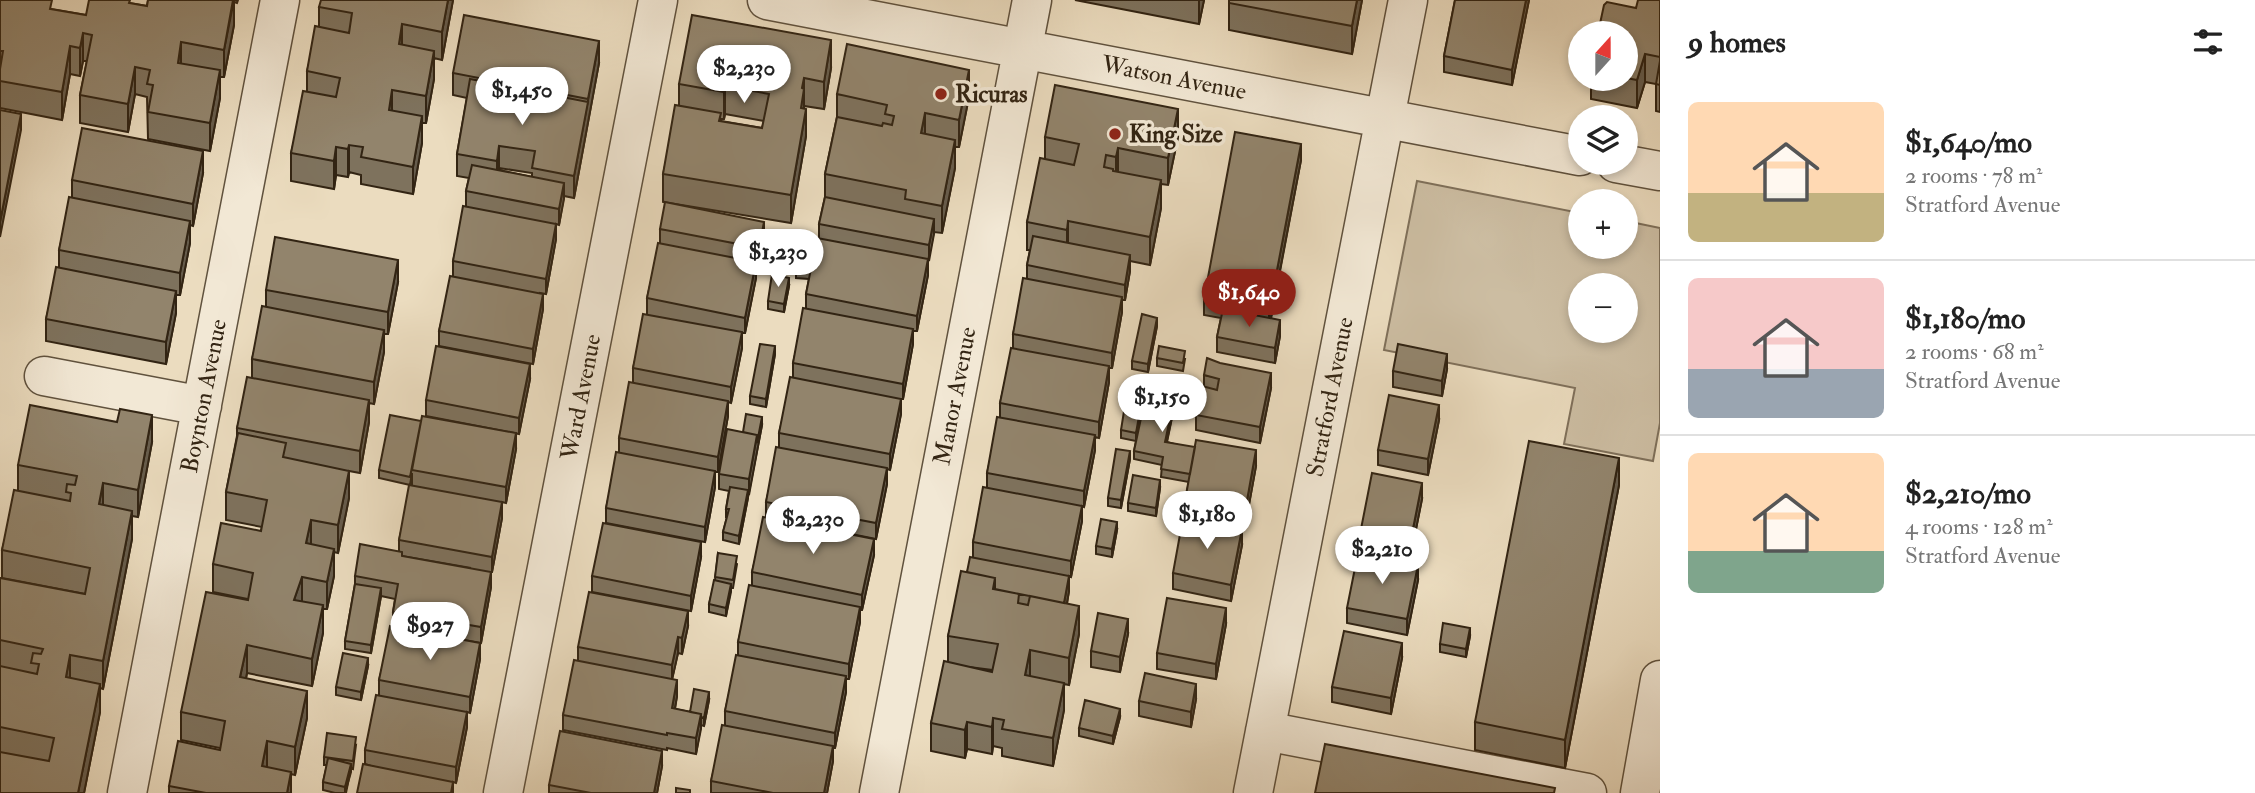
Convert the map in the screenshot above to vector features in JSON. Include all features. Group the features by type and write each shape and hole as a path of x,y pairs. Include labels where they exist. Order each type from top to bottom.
{"street":[{"name":"Boynton Avenue","path":"127,793 281,0"},
{"name":"Ward Avenue","path":"503,793 658,0"},
{"name":"Watson Avenue","path":"767,0 1568,154"},
{"name":"Manor Avenue","path":"879,793 1032,0"},
{"name":"Stratford Avenue","path":"1253,793 1408,0"},
{"path":"1638,167 1660,171"},
{"path":"44,376 202,406"},
{"path":"1640,793 1660,680"},
{"path":"1265,731 1587,793"}],"shaded area":[{"path":"1417,181 1568,211 1568,259 1638,259 1638,223 1660,228 1660,423 1653,461 1564,444 1575,388 1384,350"}],"building":[{"path":"0,0 52,0 50,9 86,15 89,0 130,0 129,3 147,6 148,0 233,0 224,50 181,42 178,63 220,70 210,123 148,112 153,85 147,84 150,70 135,67 128,104 80,95 92,35 83,33 80,48 70,46 62,92 0,81 3,51 0,51"},
{"path":"321,0 448,0 442,32 402,24 399,44 434,51 426,96 392,90 389,110 422,116 413,167 361,157 363,147 349,145 348,149 336,147 334,161 291,153 303,91 336,97 340,78 307,71 315,26 349,33 352,13 319,7"},
{"path":"1229,0 1357,0 1352,26 1229,3"},
{"path":"1455,0 1526,0 1512,70 1444,56"},
{"path":"1638,0 1660,0 1660,57 1645,54 1638,77 1638,21 1601,21 1607,2 1636,8"},
{"path":"464,15 599,41 588,99 453,73"},
{"path":"692,15 831,40 824,82 804,78 801,108 806,109 791,195 663,174 675,105 721,113 719,121 762,128 769,94 725,86 724,92 679,84"},
{"path":"847,44 969,70 959,120 925,113 921,133 955,140 942,206 905,199 906,190 825,174 837,117 882,126 883,123 892,125 894,116 885,114 887,105 837,94"},
{"path":"1660,61 1660,85 1656,84"},
{"path":"470,79 512,87 509,103 544,109 547,94 588,102 574,176 532,168 535,151 499,146 497,161 457,154"},
{"path":"1055,85 1178,109 1168,158 1118,148 1116,157 1106,155 1104,167 1161,180 1150,237 1068,221 1067,230 1027,222 1040,158 1074,165 1079,144 1045,137"},
{"path":"0,110 21,114 0,222"},
{"path":"82,128 203,151 193,204 72,180"},
{"path":"1235,132 1301,144 1269,312 1204,299"},
{"path":"472,165 564,183 559,209 466,191"},
{"path":"69,197 190,221 180,273 59,250"},
{"path":"825,197 934,219 929,245 819,224"},
{"path":"665,202 764,222 759,248 660,229"},
{"path":"463,206 556,224 546,279 453,261"},
{"path":"782,230 797,232 794,256 778,253"},
{"path":"1033,236 1130,255 1125,285 1027,265"},
{"path":"275,237 398,260 388,312 266,290"},
{"path":"817,238 928,259 917,316 806,294"},
{"path":"799,242 814,244 811,271 796,270"},
{"path":"658,243 756,262 745,318 647,298"},
{"path":"56,267 176,291 166,342 46,319"},
{"path":"772,274 789,278 784,304 768,301"},
{"path":"450,276 543,294 533,349 439,331"},
{"path":"1023,278 1122,297 1112,353 1013,334"},
{"path":"262,306 384,330 374,382 252,359"},
{"path":"803,308 913,329 903,384 793,363"},
{"path":"1223,309 1280,320 1275,348 1217,337"},
{"path":"643,314 742,332 731,387 633,368"},
{"path":"1142,314 1157,318 1148,364 1132,361"},
{"path":"760,344 775,346 766,399 750,396"},
{"path":"1398,344 1447,354 1442,381 1393,371"},
{"path":"436,346 530,364 519,418 426,400"},
{"path":"1159,346 1185,351 1183,363 1157,358"},
{"path":"1011,348 1109,366 1099,422 1000,403"},
{"path":"1207,358 1271,373 1260,427 1196,415 1202,386 1217,390 1219,379 1204,375"},
{"path":"247,377 369,400 360,451 237,428"},
{"path":"790,377 901,399 890,454 779,433"},
{"path":"1129,380 1145,383 1136,433 1121,430"},
{"path":"629,382 728,401 718,457 619,438"},
{"path":"1147,390 1175,395 1165,442 1195,447 1190,474 1161,469 1163,457 1134,451"},
{"path":"1389,395 1439,405 1428,459 1378,450"},
{"path":"30,405 117,422 120,409 152,415 138,490 103,483 99,504 132,511 103,661 70,655 66,677 100,684 78,793 0,793 0,752 49,761 54,738 0,727 0,666 37,674 39,664 31,663 33,653 41,654 43,649 0,640 0,578 85,594 90,568 2,550 14,490 70,501 71,493 66,492 67,484 75,485 77,476 18,465"},
{"path":"746,414 762,417 757,443 757,435 743,432"},
{"path":"390,415 421,421 410,477 379,470"},
{"path":"422,416 516,433 506,487 412,470"},
{"path":"997,417 1095,435 1084,491 987,473"},
{"path":"727,429 757,435 749,479 719,474"},
{"path":"238,433 286,443 283,457 349,471 338,525 311,520 306,543 334,549 327,582 302,577 294,600 323,605 312,659 247,645 240,677 307,691 295,747 267,741 262,766 291,772 287,793 206,793 169,786 178,741 220,750 225,721 181,712 206,592 248,600 253,573 213,564 221,523 261,531 267,500 226,492"},
{"path":"1196,440 1256,450 1246,506 1186,495"},
{"path":"1529,441 1619,458 1565,740 1475,722"},
{"path":"776,447 887,468 876,523 766,502"},
{"path":"1116,449 1130,451 1121,500 1108,498"},
{"path":"616,452 715,471 705,527 606,508"},
{"path":"1372,473 1422,483 1411,539 1361,529"},
{"path":"1133,475 1160,480 1156,508 1128,503"},
{"path":"409,485 502,502 492,557 399,540"},
{"path":"730,487 748,490 739,536 723,532 729,509 726,509"},
{"path":"983,487 1082,506 1071,561 973,542"},
{"path":"763,517 874,539 862,595 752,572"},
{"path":"1183,518 1242,529 1231,585 1173,573"},
{"path":"1101,519 1117,522 1112,549 1096,546"},
{"path":"603,523 701,542 691,596 592,576"},
{"path":"360,544 402,552 402,556 491,572 481,627 393,612 398,584 355,576"},
{"path":"718,553 737,556 733,580 715,577"},
{"path":"1358,553 1418,565 1407,619 1347,608"},
{"path":"970,557 1069,576 1064,603 995,589 995,578 967,572"},
{"path":"961,571 995,578 993,589 1019,594 1018,603 1028,605 1030,596 1079,606 1069,658 1030,650 1025,675 1064,683 1053,738 1002,729 1004,720 993,718 992,727 967,722 965,730 931,723 944,661 992,672 998,644 948,636"},
{"path":"714,580 731,584 726,608 709,604"},
{"path":"355,584 381,588 371,645 345,641"},
{"path":"749,585 860,607 849,664 738,642"},
{"path":"589,592 688,611 682,638 678,637 672,665 578,647"},
{"path":"1167,598 1226,608 1216,664 1157,653"},
{"path":"1098,613 1128,619 1120,657 1091,651"},
{"path":"1443,623 1470,628 1466,649 1440,644"},
{"path":"390,626 480,643 470,697 379,680"},
{"path":"1344,631 1402,643 1391,698 1332,687"},
{"path":"343,653 368,658 361,692 336,687"},
{"path":"736,655 846,676 835,733 725,711"},
{"path":"574,660 677,680 672,708 701,714 696,738 563,715"},
{"path":"1145,673 1196,684 1191,712 1139,701"},
{"path":"694,689 709,692 704,718 701,714 690,712"},
{"path":"376,695 467,712 456,767 365,750"},
{"path":"1085,700 1120,709 1113,736 1079,728"},
{"path":"722,725 833,746 824,793 773,793 711,781"},
{"path":"560,731 662,751 654,793 591,793 549,785"},
{"path":"327,733 356,737 353,761 324,757"},
{"path":"1325,744 1555,788 1554,793 1315,793"},
{"path":"328,758 351,764 345,787 323,782"},
{"path":"363,764 453,782 451,793 357,793"},
{"path":"676,788 690,790 690,793 676,793"}],"place":[{"name":"Ricuras","path":"941,94"},
{"name":"King Size","path":"1115,134"}]}
